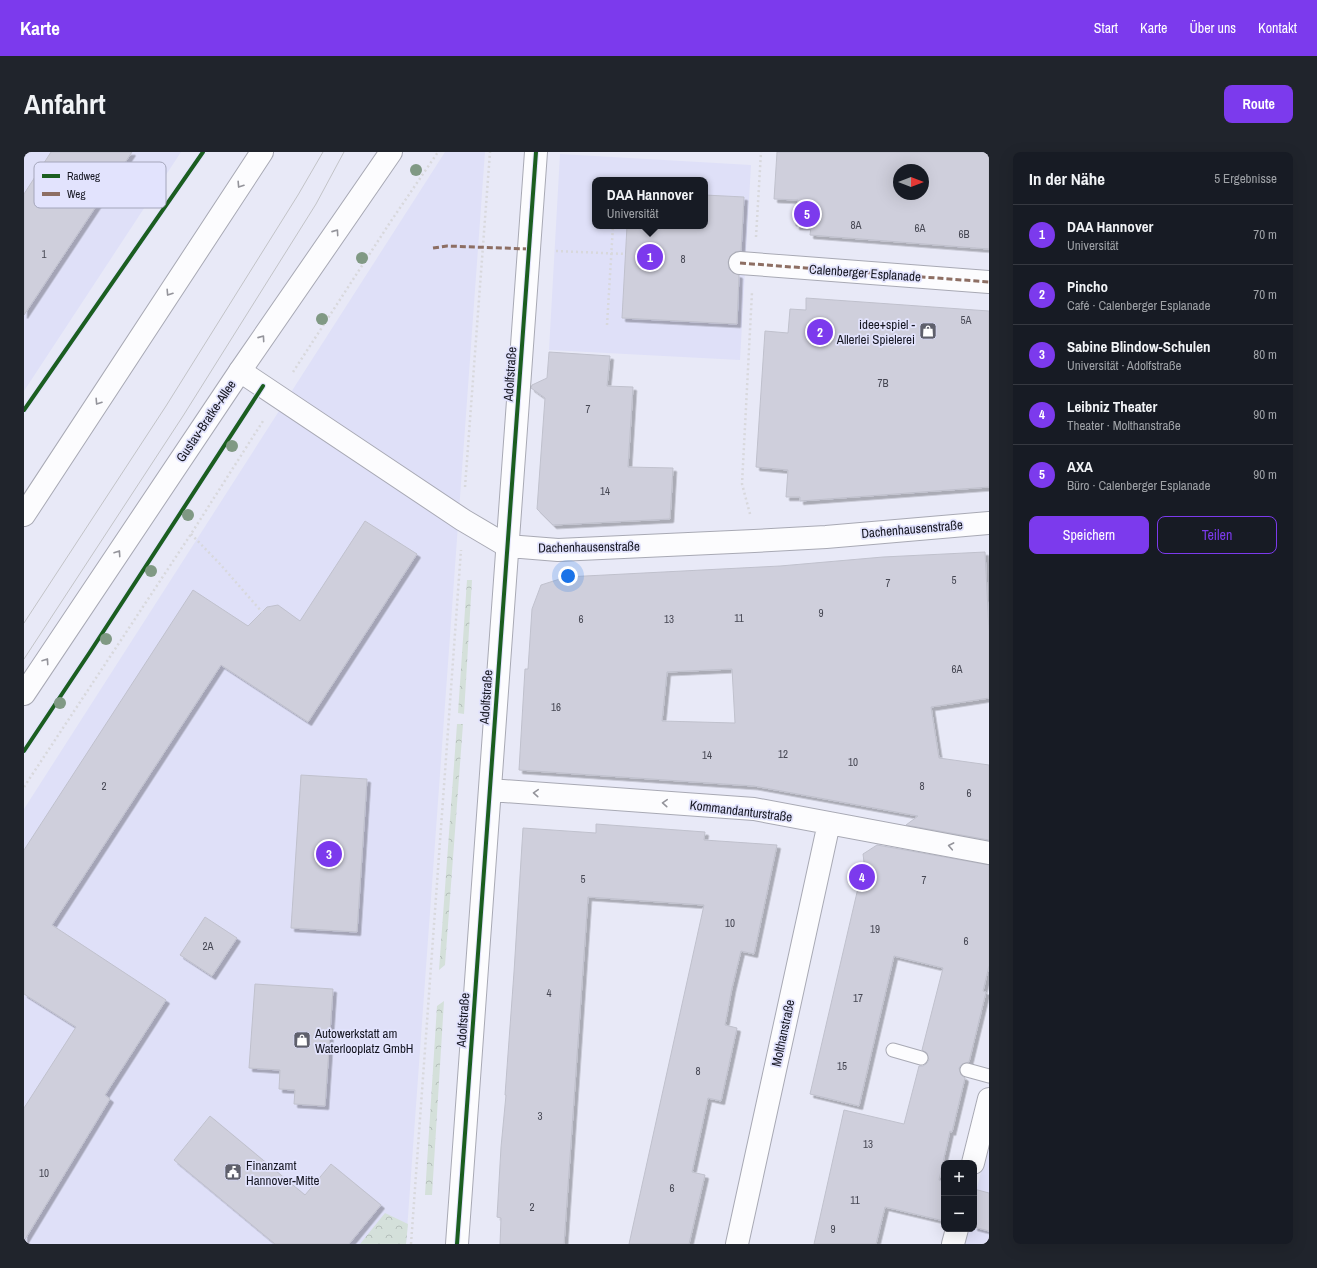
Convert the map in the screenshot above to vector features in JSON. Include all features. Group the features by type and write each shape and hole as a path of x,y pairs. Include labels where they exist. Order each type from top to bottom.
{"street":[{"path":"24,515 262,152"},
{"name":"Gustav-Bratke-Allee","path":"24,694 240,370 391,152"},
{"name":"Adolfstraße","path":"457,1244 536,152"},
{"name":"Calenberger Esplanade","path":"747,264 989,282"},
{"name":"Dachenhausenstraße","path":"240,370 463,520 507,546 558,550 754,541 826,537 989,523"},
{"name":"Kommandanturstraße","path":"490,790 754,809 989,853"},
{"name":"Molthanstraße","path":"737,1244 829,823"},
{"path":"974,1160 989,1099"},
{"path":"953,1244 955,1232"}],"lane":[{"path":"893,1050 921,1058"},
{"path":"967,1070 989,1076"}],"path":[{"path":"24,787 191,534 391,221 438,152"},
{"path":"412,1244 490,152"},
{"path":"754,541 749,508 742,484 747,264 761,152"},
{"path":"607,325 613,229"},
{"path":"529,249 626,254"},
{"path":"191,534 220,564 262,612"}],"shaded area":[{"path":"24,152 181,152 166,175 166,162 34,162 34,208 144,208 24,391"},
{"path":"445,152 485,152 406,1244 24,1244 24,809"},
{"path":"560,154 751,165 740,360 549,350"},
{"path":"989,1139 989,1244 963,1244 966,1232 977,1232 977,1189"}],"green space":[{"path":"467,580 472,580 464,714 458,713"},
{"path":"457,724 463,724 445,965 439,970"},
{"path":"444,1001 432,1195 425,1195 437,1006"},
{"path":"385,1213 408,1224 406,1244 360,1244"}],"building":[{"path":"51,152 132,152 125,162 45,162"},
{"path":"777,152 989,152 989,249 810,235 811,226 796,226 798,200 774,199"},
{"path":"34,178 34,208 95,208 24,315 24,194"},
{"path":"708,195 744,197 741,251 735,252 730,256 728,262 729,269 733,273 739,275 737,324 622,318 627,229 708,229"},
{"path":"806,298 989,311 989,487 800,501 800,497 786,497 788,470 756,467 765,331 788,333 790,309 806,310"},
{"path":"549,352 610,356 607,386 633,387 628,467 673,468 670,519 553,525 537,509 545,398 531,388 532,385 547,378"},
{"path":"365,521 417,554 308,722 221,665 52,925 166,1000 105,1095 110,1099 24,1241 24,1108 76,1027 24,994 24,850 193,590 248,626 267,607 278,605 300,621"},
{"path":"985,552 989,631 989,698 931,707 939,758 989,765 989,840 906,825 918,816 754,786 519,770 525,669 528,669 532,609 541,585 566,577 780,566 883,557","holes":["732,669 735,723 662,721 667,672"]},
{"path":"301,775 367,779 357,932 291,928"},
{"path":"596,824 705,832 704,840 777,845 754,954 741,951 732,988 725,1025 737,1028 721,1101 708,1098 692,1172 705,1175 689,1244 629,1244 704,905 588,897 564,1244 500,1244 501,1218 497,1217 523,828 596,833"},
{"path":"877,845 989,865 989,966 983,991 986,992 969,1062 962,1064 959,1068 961,1075 965,1078 952,1132 950,1131 943,1160 941,1160 939,1180 941,1181 941,1220 885,1207 876,1244 814,1244 844,1110 904,1124 919,1066 923,1066 929,1060 927,1053 922,1050 943,968 894,956 859,1106 810,1094 864,862 863,854"},
{"path":"205,917 237,938 212,976 180,955"},
{"path":"255,984 333,989 325,1106 294,1104 295,1090 279,1089 280,1070 249,1068"},
{"name":"Finanzamt Hannover-Mitte","path":"210,1116 305,1195 331,1164 381,1205 349,1244 275,1244 174,1160"},
{"path":"977,1190 989,1193 989,1231 977,1228"}],"tram line":[{"path":"24,623 166,406 298,195 323,152"},
{"path":"24,659 183,416 316,204 344,152"}],"marked path":[{"path":"433,248 447,246 529,249"},
{"path":"740,263 989,282"}],"cycle path":[{"path":"166,205 203,152"},
{"path":"457,1244 536,152"},
{"path":"24,410 164,208"},
{"path":"24,751 263,386"}],"place":[{"name":"AXA","path":"807,214"},
{"name":"DAA Hannover","path":"650,257"},
{"name":"idee+spiel - Allerlei Spielerei","path":"928,331"},
{"name":"Pincho","path":"820,332"},
{"name":"Sabine Blindow-Schulen","path":"329,854"},
{"name":"Leibniz Theater","path":"862,877"},
{"name":"Autowerkstatt am Waterlooplatz GmbH","path":"302,1040"},
{"name":"Finanzamt Hannover-Mitte","path":"233,1172"}]}
